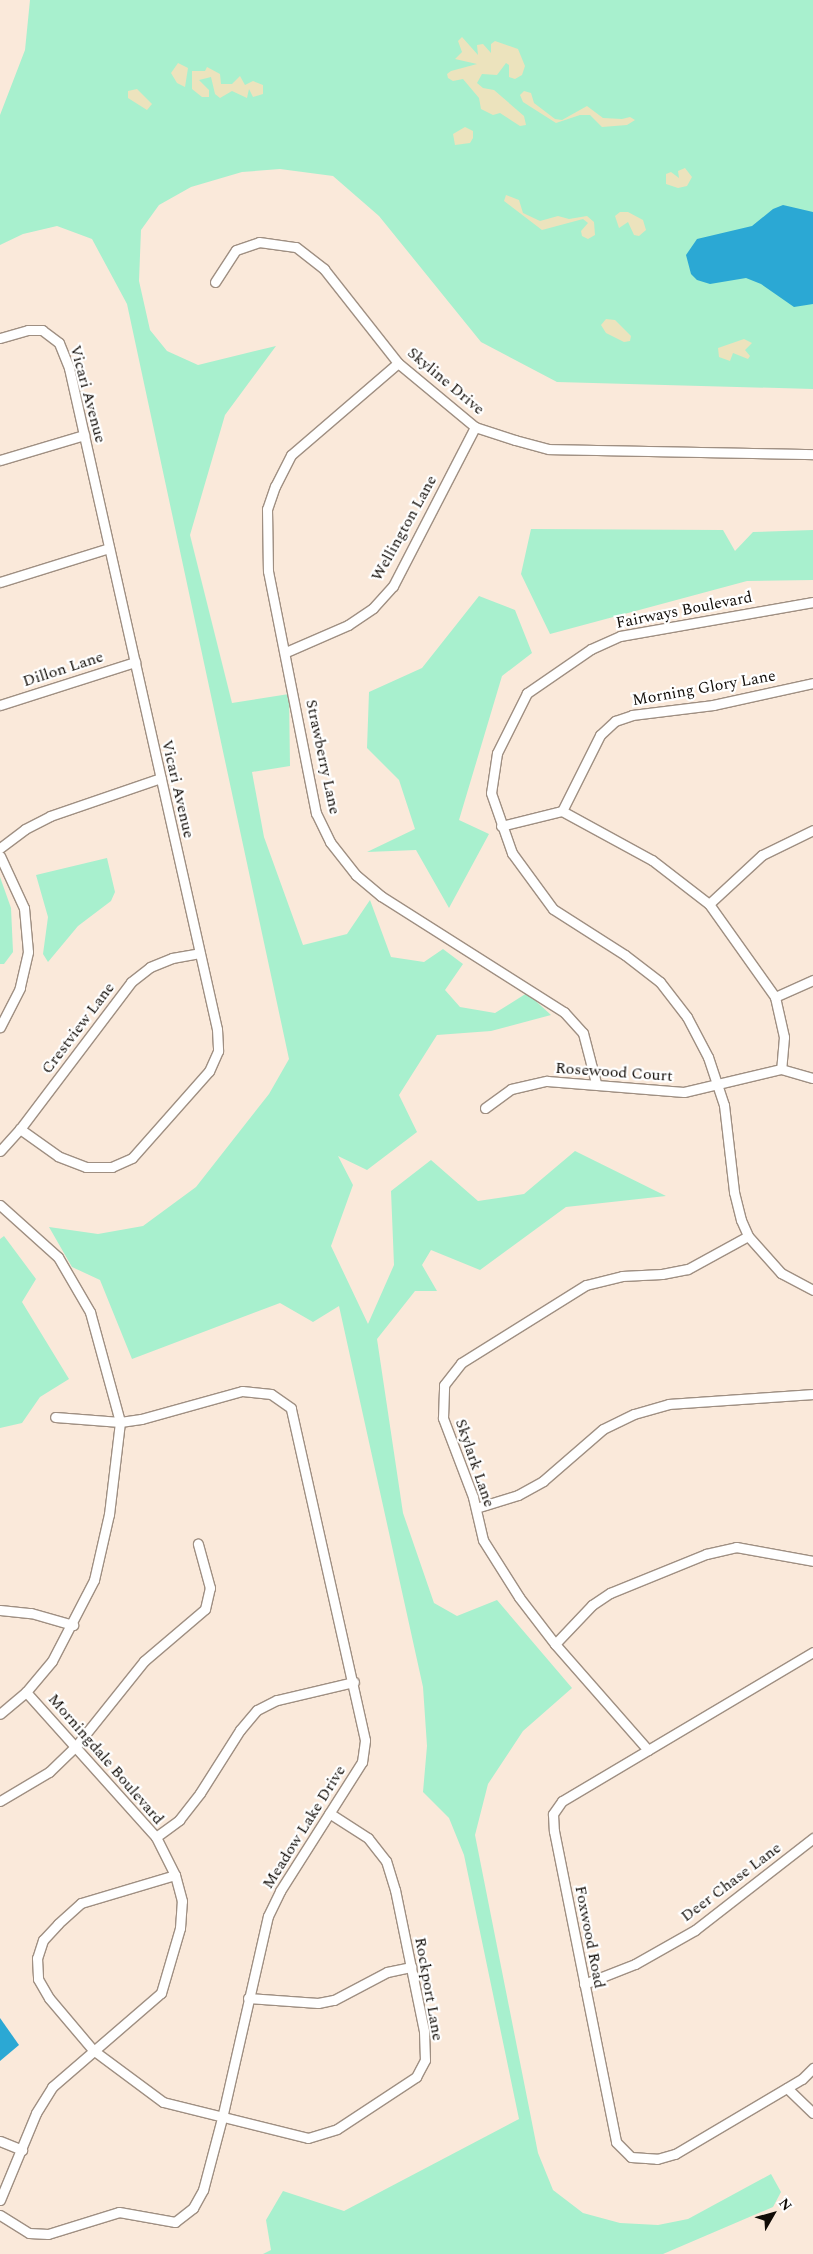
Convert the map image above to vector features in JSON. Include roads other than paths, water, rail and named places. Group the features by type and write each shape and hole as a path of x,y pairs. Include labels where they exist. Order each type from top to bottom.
{"street":[{"name":"Skyline Drive","path":"215,282 236,250 259,242 296,247 324,269 398,363 475,427 549,449 813,454"},
{"name":"Vicari Avenue","path":"0,338 28,330 42,330 59,342 69,368 217,1029 218,1051 209,1071 132,1158 112,1167 86,1167 58,1156 20,1129"},
{"name":"Strawberry Lane","path":"398,363 291,455 275,486 267,509 267,552 316,813 330,842 356,875 380,896 564,1012 583,1033 596,1083"},
{"name":"Wellington Lane","path":"286,652 348,625 373,608 393,586 475,427"},
{"path":"0,460 84,435"},
{"path":"0,582 109,548"},
{"name":"Fairways Boulevard","path":"813,602 620,636 555,671 527,693 497,753 491,793 512,853 553,909 625,955 660,982 687,1017 708,1057 717,1084 728,1129 734,1192 748,1236 781,1273 813,1290"},
{"name":"Dillon Lane","path":"0,705 135,662"},
{"name":"Morning Glory Lane","path":"562,811 600,735 615,721 632,715 713,705 813,683"},
{"path":"0,848 24,829 50,816 161,778"},
{"path":"501,826 562,811 652,860 709,904 775,996 784,1037 781,1069 813,1078"},
{"path":"709,904 762,855 813,830"},
{"path":"0,856 24,908 28,952 20,988 0,1027"},
{"name":"Crestview Lane","path":"0,1151 20,1129 131,982 150,967 164,961 200,953"},
{"path":"775,996 813,980"},
{"name":"Rosewood Court","path":"485,1108 512,1090 547,1081 596,1083 684,1092 781,1069"},
{"name":"Morningdale Boulevard","path":"0,1204 58,1257 90,1312 120,1422 109,1514 94,1580 73,1625 52,1661 26,1692 0,1714"},
{"name":"Skylark Lane","path":"648,1750 555,1644 519,1598 483,1540 476,1508 443,1418 444,1385 461,1363 586,1285 622,1276 662,1274 688,1269 748,1236"},
{"name":"Meadow Lake Drive","path":"0,2215 30,2233 48,2234 119,2212 175,2222 193,2208 203,2190 222,2118 268,1916 329,1812 362,1762 365,1740 354,1682 291,1408 271,1394 242,1391 120,1422 55,1416"},
{"path":"476,1508 518,1495 543,1481 603,1429 634,1414 669,1404 813,1394"},
{"path":"0,1801 49,1772 76,1746 144,1661 206,1609 210,1588 198,1544"},
{"path":"555,1644 592,1605 610,1593 706,1554 736,1547 813,1561"},
{"path":"0,1610 31,1613 73,1625"},
{"name":"Foxwood Road","path":"813,1652 562,1801 553,1814 584,1984 616,2142 631,2157 657,2160 675,2154 787,2088 813,2068"},
{"path":"156,1837 179,1820 200,1793 240,1730 257,1710 278,1700 354,1682"},
{"name":"Morningdale Boulevard","path":"0,2200 36,2113 52,2087 161,1993 180,1928 182,1901 175,1876 156,1837 26,1692"},
{"name":"Rockport Lane","path":"175,1876 81,1902 43,1940 37,1958 38,1979 49,1998 93,2050 163,2102 308,2138 337,2128 416,2077 425,2060 424,2031 396,1890 386,1861 368,1838 329,1812"},
{"name":"Deer Chase Lane","path":"584,1984 636,1964 695,1930 813,1838"},
{"path":"248,1998 318,2003 334,2000 387,1972 411,1967"},
{"path":"787,2088 813,2113"},
{"path":"0,2141 22,2150"}],"water":[{"path":"783,205 813,212 813,304 794,307 761,284 746,278 710,284 697,280 691,274 686,255 697,239 752,226 773,209"},
{"path":"0,2018 19,2045 0,2061"}]}
